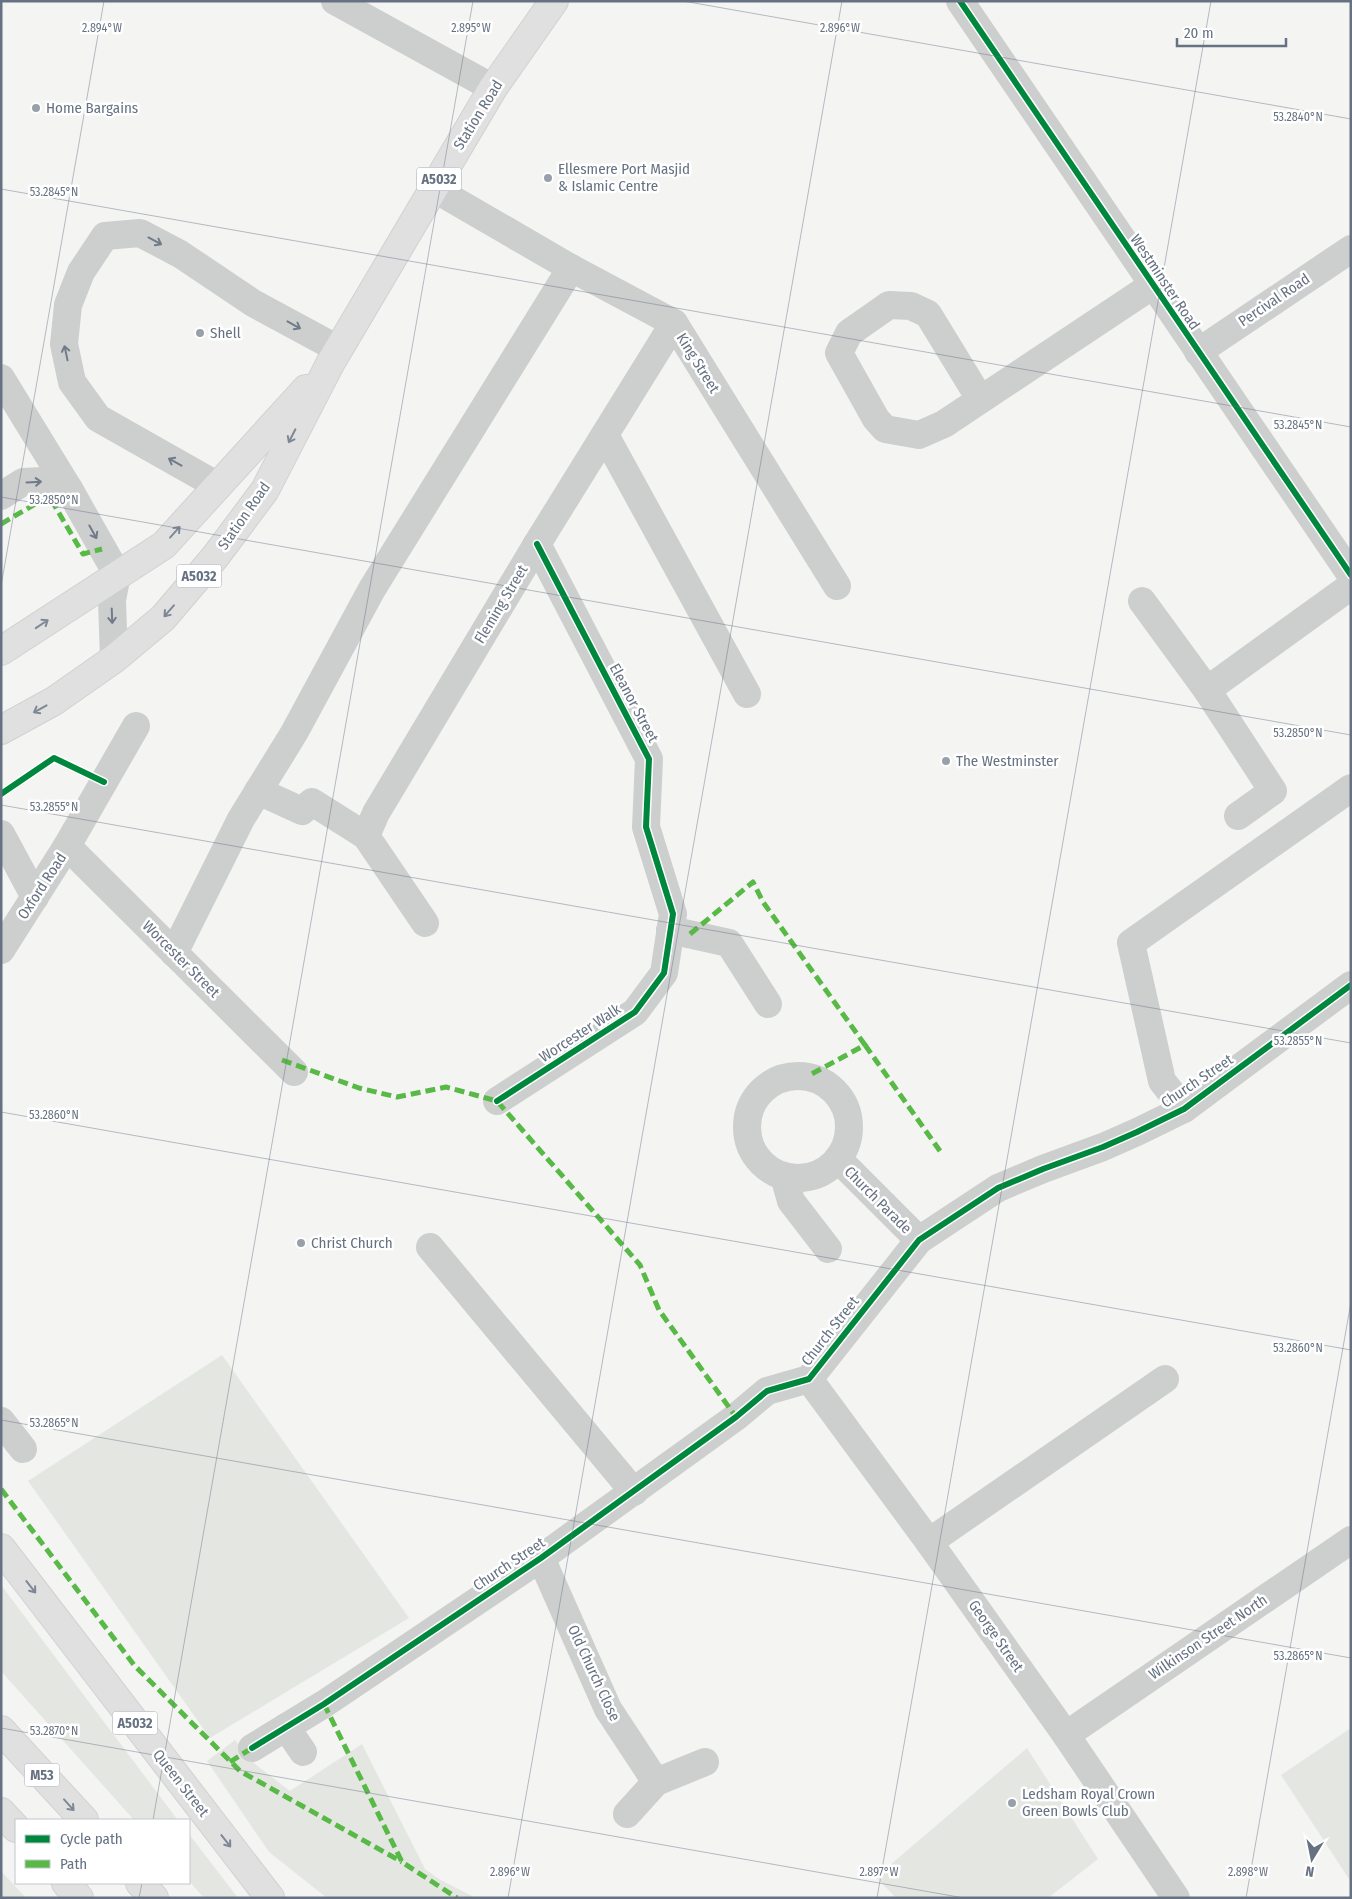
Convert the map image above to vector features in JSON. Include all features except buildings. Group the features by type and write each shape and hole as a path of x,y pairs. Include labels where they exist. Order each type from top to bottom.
{"main road":[{"name":"Station Road","path":"1,730 54,701 114,659 163,618 215,557 265,490 334,355 493,88 554,1"},
{"name":"Station Road","path":"1,651 164,545 334,355"},
{"name":"Queen Street","path":"1,1548 270,1898"},
{"name":"M53","path":"1,1730 83,1819"},
{"path":"1,1812 15,1827"},
{"path":"67,1884 79,1898"},
{"path":"141,1884 154,1898"}],"street":[{"path":"335,1 493,88"},
{"name":"Westminster Road","path":"960,1 1351,575"},
{"name":"King Street","path":"433,188 571,268 674,324 837,586"},
{"path":"218,486 98,418 72,382 64,344 68,305 81,272 106,236 140,233 180,254 334,355"},
{"name":"Percival Road","path":"1198,352 1351,249"},
{"path":"174,953 241,819 294,733 372,589 571,268"},
{"path":"980,399 928,314 911,306 889,306 849,333 839,353 876,419 885,429 919,435 944,424 1153,285"},
{"name":"Fleming Street","path":"366,836 376,813 537,544 674,324"},
{"path":"1,378 69,489 117,574 112,600 114,659"},
{"path":"605,434 747,694"},
{"path":"1,496 23,482 44,481 69,489"},
{"name":"Eleanor Street","path":"537,544 649,759 646,827 673,914 664,972"},
{"path":"1207,690 1351,586"},
{"path":"1142,600 1207,690 1273,791 1238,816"},
{"path":"67,846 136,726"},
{"path":"1184,1108 1162,1081 1131,943 1351,788"},
{"path":"258,791 302,811 312,802 366,836 425,923"},
{"path":"1,834 34,897"},
{"name":"Oxford Road","path":"2,945 67,846"},
{"name":"Worcester Street","path":"67,846 294,1072"},
{"path":"670,930 729,943 768,1004"},
{"name":"Worcester Walk","path":"497,1101 635,1012 664,972"},
{"name":"Church Street","path":"252,1748 324,1704 541,1558 736,1418 767,1391 809,1378 918,1240 998,1188 1137,1132 1184,1108 1351,985"},
{"name":"Church Parade","path":"791,1076 808,1076 825,1082 838,1094 846,1109 850,1126 847,1143 838,1159 827,1169 814,1176 799,1178 784,1176 768,1169 756,1156 748,1140 746,1123 750,1106 760,1091 774,1081 791,1076"},
{"name":"Church Parade","path":"838,1159 918,1240"},
{"path":"784,1176 792,1201 828,1250"},
{"path":"430,1247 634,1492"},
{"name":"George Street","path":"809,1378 929,1542 1066,1735 1176,1898"},
{"path":"929,1542 1165,1379"},
{"path":"1,1421 22,1449"},
{"name":"Wilkinson Street North","path":"1066,1735 1351,1540"},
{"name":"Old Church Close","path":"541,1558 608,1709 656,1782"},
{"path":"286,1727 303,1752"},
{"path":"627,1814 656,1782 705,1762"}],"shaded area":[{"path":"222,1355 409,1618 210,1738 28,1481"},
{"path":"1,1585 177,1819 133,1819 1,1671"},
{"path":"1351,1728 1351,1882 1281,1775"},
{"path":"235,1740 255,1764 290,1791 362,1744 425,1869 439,1879 476,1898 327,1898 269,1852 207,1761"},
{"name":"Ledsham Royal Crown Green Bowls Club","path":"1027,1748 1098,1859 1048,1898 896,1898 876,1877"},
{"path":"190,1835 238,1898 204,1898 190,1882"},
{"path":"1,1871 26,1898 1,1898"}],"marked path":[{"path":"1,524 49,496 83,554 102,549"},
{"path":"690,934 753,882 763,902 865,1045 808,1076"},
{"path":"865,1045 940,1151"},
{"path":"282,1060 359,1088 397,1097 446,1087 497,1101 640,1265 659,1310 736,1417"},
{"path":"1,1489 134,1665 240,1771 402,1862"},
{"path":"324,1704 402,1862 457,1898"},
{"path":"230,1762 252,1748"}],"cycle path":[{"path":"960,1 1351,575"},
{"path":"497,1101 635,1012 664,973 673,914 646,827 649,759 537,544"},
{"path":"1,794 54,758 104,782"},
{"path":"252,1748 324,1704 541,1558 736,1417 767,1391 809,1379 919,1240 998,1188 1103,1147 1184,1109 1351,985"}],"place":[{"name":"Home Bargains","path":"36,108"},
{"name":"Ellesmere Port Masjid & Islamic Centre","path":"548,178"},
{"name":"Shell","path":"200,333"},
{"name":"The Westminster","path":"946,761"},
{"name":"Christ Church","path":"301,1243"},
{"name":"Ledsham Royal Crown Green Bowls Club","path":"1012,1803"}]}
